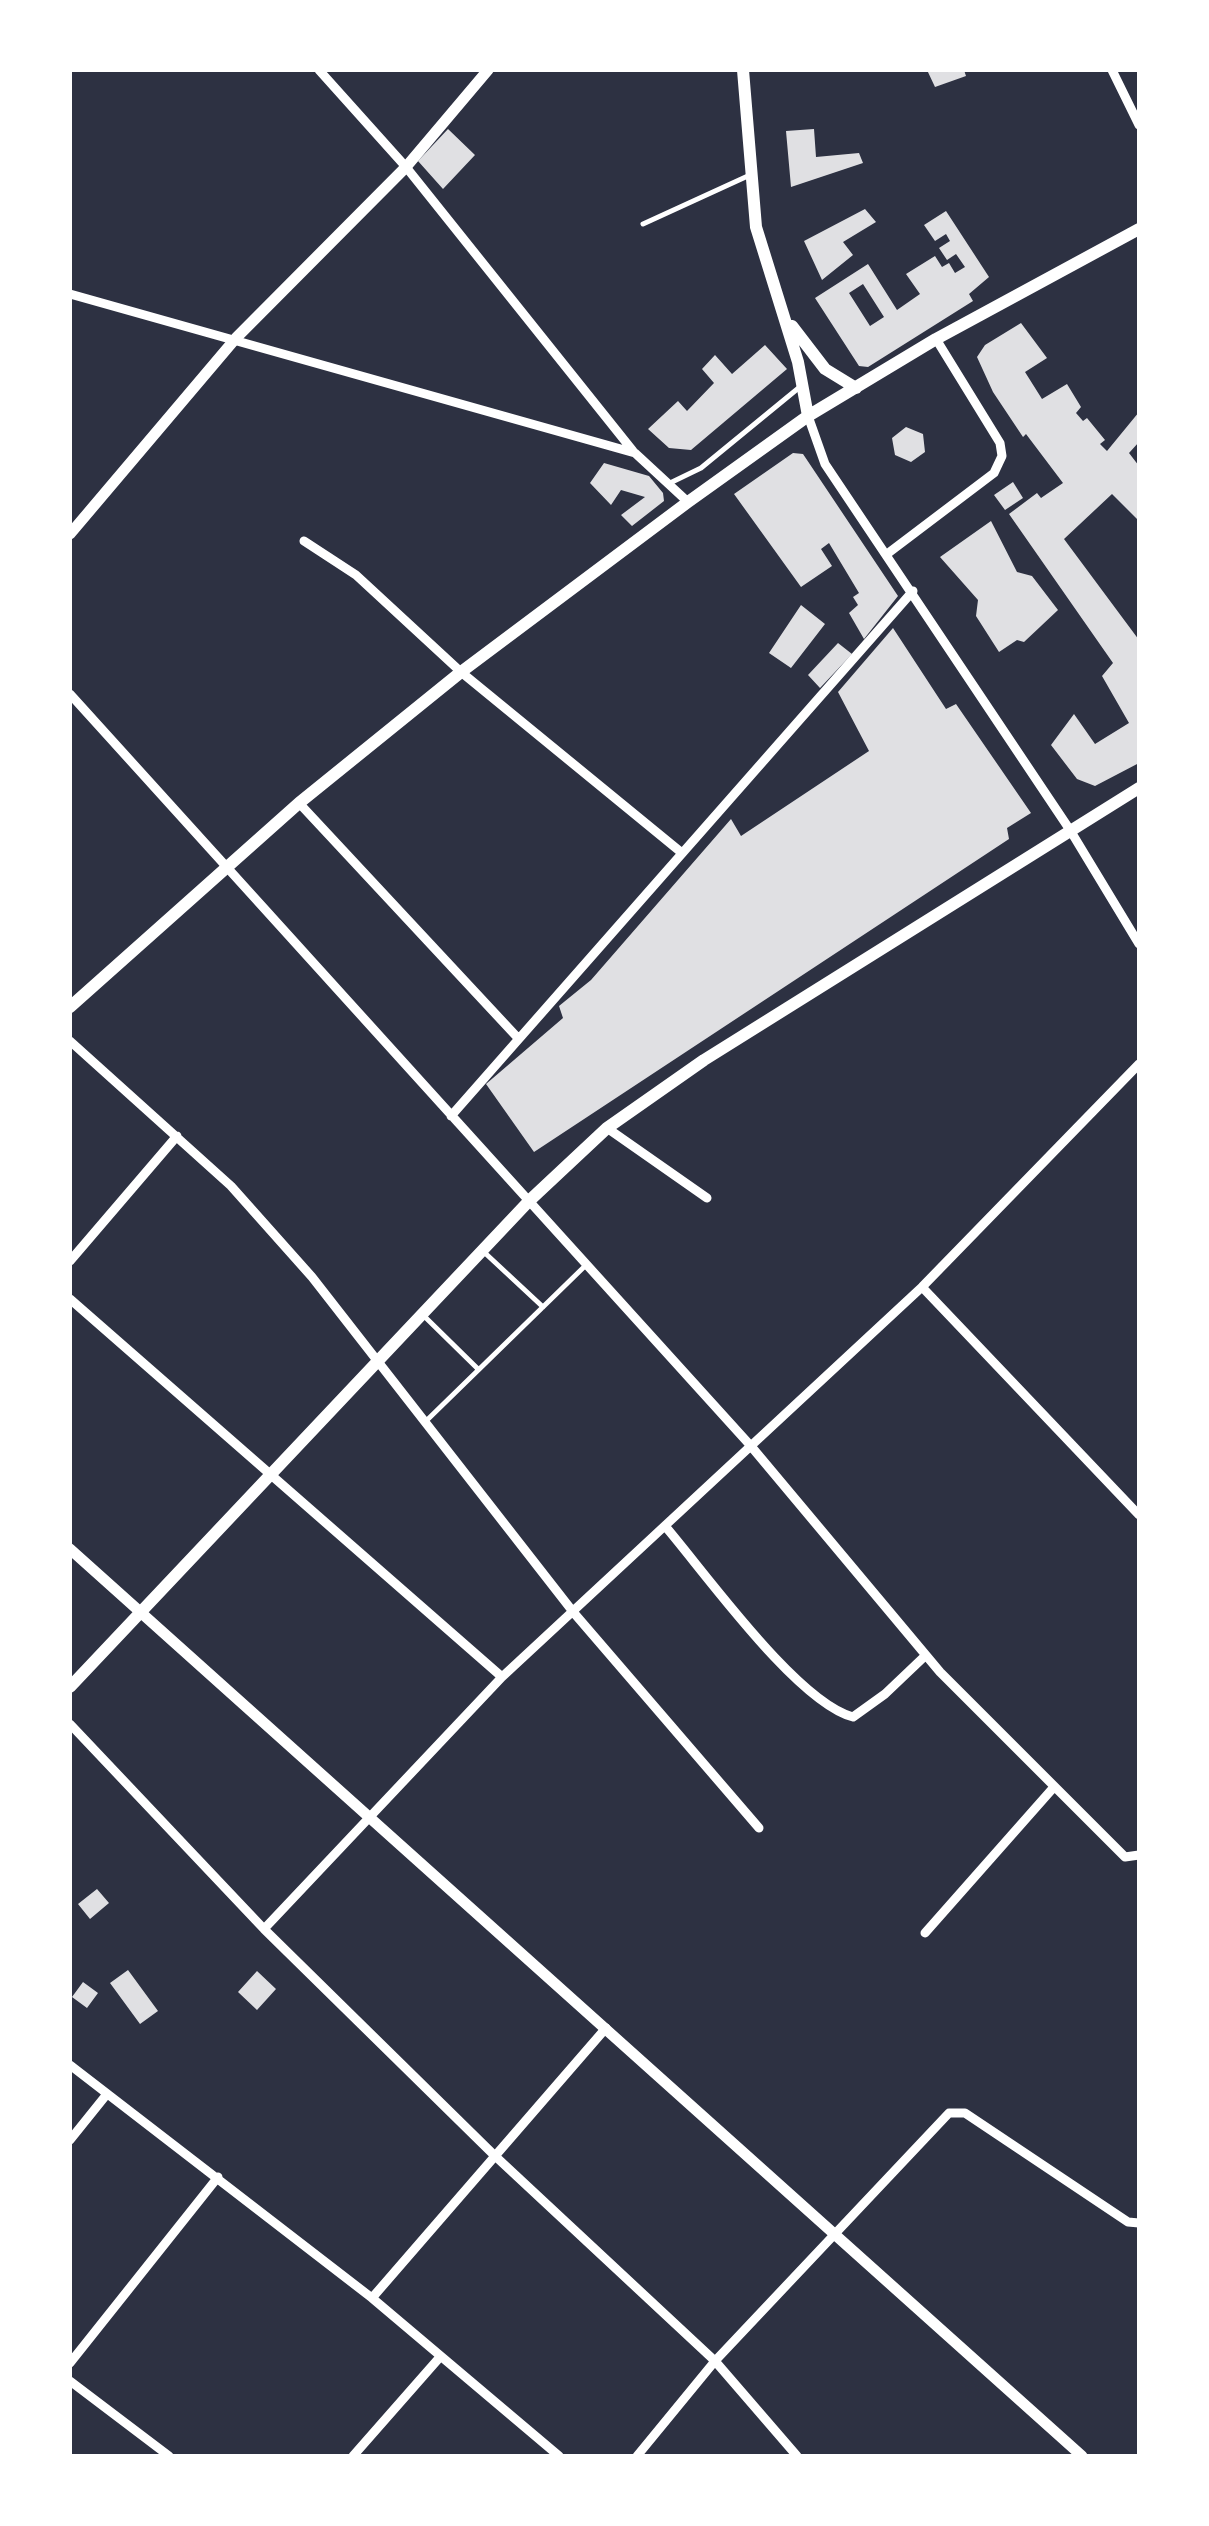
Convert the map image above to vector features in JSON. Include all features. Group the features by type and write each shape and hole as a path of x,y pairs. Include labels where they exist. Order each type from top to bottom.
{"main road":[{"path":"743,70 756,226 803,384 808,416"},
{"path":"70,1006 299,802 461,672 688,502 808,416 936,339 1139,229"},
{"path":"780,307 811,356 856,388"},
{"path":"70,1687 529,1202 607,1128 704,1060 1139,788"}],"street":[{"path":"319,70 406,167 635,453 688,502"},
{"path":"70,534 236,338 406,167 488,70"},
{"path":"1112,70 1139,125"},
{"path":"70,294 635,453"},
{"path":"887,554 994,473 1002,456 1000,443 936,339"},
{"path":"808,416 825,464 914,591 1070,830 1139,944"},
{"path":"304,541 356,575 461,672 682,853"},
{"path":"450,1116 914,591"},
{"path":"70,694 224,869 750,1445 926,1655 1125,1857 1139,1855"},
{"path":"299,802 517,1037"},
{"path":"70,1041 231,1186 312,1277 574,1613 759,1828"},
{"path":"264,1929 502,1677 922,1287 1139,1064"},
{"path":"607,1128 707,1198"},
{"path":"70,1261 177,1136"},
{"path":"922,1287 1139,1515"},
{"path":"70,1300 274,1473 502,1677"},
{"path":"665,1526 805,1689 835,1712 852,1717 885,1694 926,1655"},
{"path":"70,1549 1082,2456"},
{"path":"70,1724 264,1929 494,2155 715,2361 797,2456"},
{"path":"926,1933 1054,1786"},
{"path":"372,2298 606,2028"},
{"path":"70,2065 372,2298 558,2456"},
{"path":"70,2140 107,2094"},
{"path":"637,2456 715,2361 833,2232 950,2113 965,2113 1128,2222 1139,2223"},
{"path":"70,2363 218,2177"},
{"path":"354,2456 440,2357"},
{"path":"70,2381 169,2456"}],"lane":[{"path":"643,224 751,174"},
{"path":"670,483 702,468 803,384"},
{"path":"482,1251 543,1307"},
{"path":"424,1422 586,1265"},
{"path":"423,1315 478,1370"}],"building":[{"path":"927,70 964,70 966,76 935,87"},
{"path":"448,129 475,155 443,189 418,161"},
{"path":"814,129 816,157 859,153 863,163 791,187 786,131"},
{"path":"865,209 876,222 843,242 853,255 822,280 804,241"},
{"path":"946,211 989,277 969,294 973,301 868,367 859,366 815,298 868,264 897,310 920,294 906,274 935,256 942,267 949,263 955,273 965,267 956,254 947,260 939,248 950,241 946,234 935,241 924,225","holes":["863,284 884,317 870,326 849,293"]},
{"path":"1021,323 1047,358 1025,372 1042,399 1067,384 1081,407 1076,413 1083,421 1087,418 1105,440 1100,444 1107,451 1139,412 1139,442 1129,453 1139,466 1139,521 1112,494 1064,539 1139,640 1139,763 1095,786 1077,779 1051,745 1074,714 1095,744 1129,723 1102,676 1113,663 1009,514 1037,493 1041,498 1063,483 1026,434 1023,437 993,392 977,357 985,345"},
{"path":"765,345 787,369 691,450 669,448 648,429 678,401 687,411 714,383 702,369 715,355 732,374"},
{"path":"906,427 923,434 925,452 911,462 895,455 892,438"},
{"path":"793,453 803,454 898,596 864,639 849,613 858,605 853,597 859,593 829,543 821,549 832,566 801,587 734,494"},
{"path":"604,463 649,476 663,493 664,501 632,526 621,515 645,497 621,490 611,505 590,483"},
{"path":"1013,482 1023,498 1005,510 994,495"},
{"path":"991,521 1017,572 1032,576 1058,610 1024,642 1017,640 999,652 976,616 978,600 940,557"},
{"path":"801,605 825,624 791,668 769,653"},
{"path":"893,628 946,709 956,704 1031,813 1007,828 1009,839 534,1152 486,1084 563,1018 559,1006 591,980 731,819 741,836 869,751 838,692"},
{"path":"838,643 852,654 820,688 808,675"},
{"path":"97,1889 109,1903 90,1919 78,1904"},
{"path":"128,1970 158,2011 140,2024 110,1983"},
{"path":"257,1971 276,1989 257,2010 238,1992"},
{"path":"83,1982 98,1993 87,2008 72,1997"}]}
